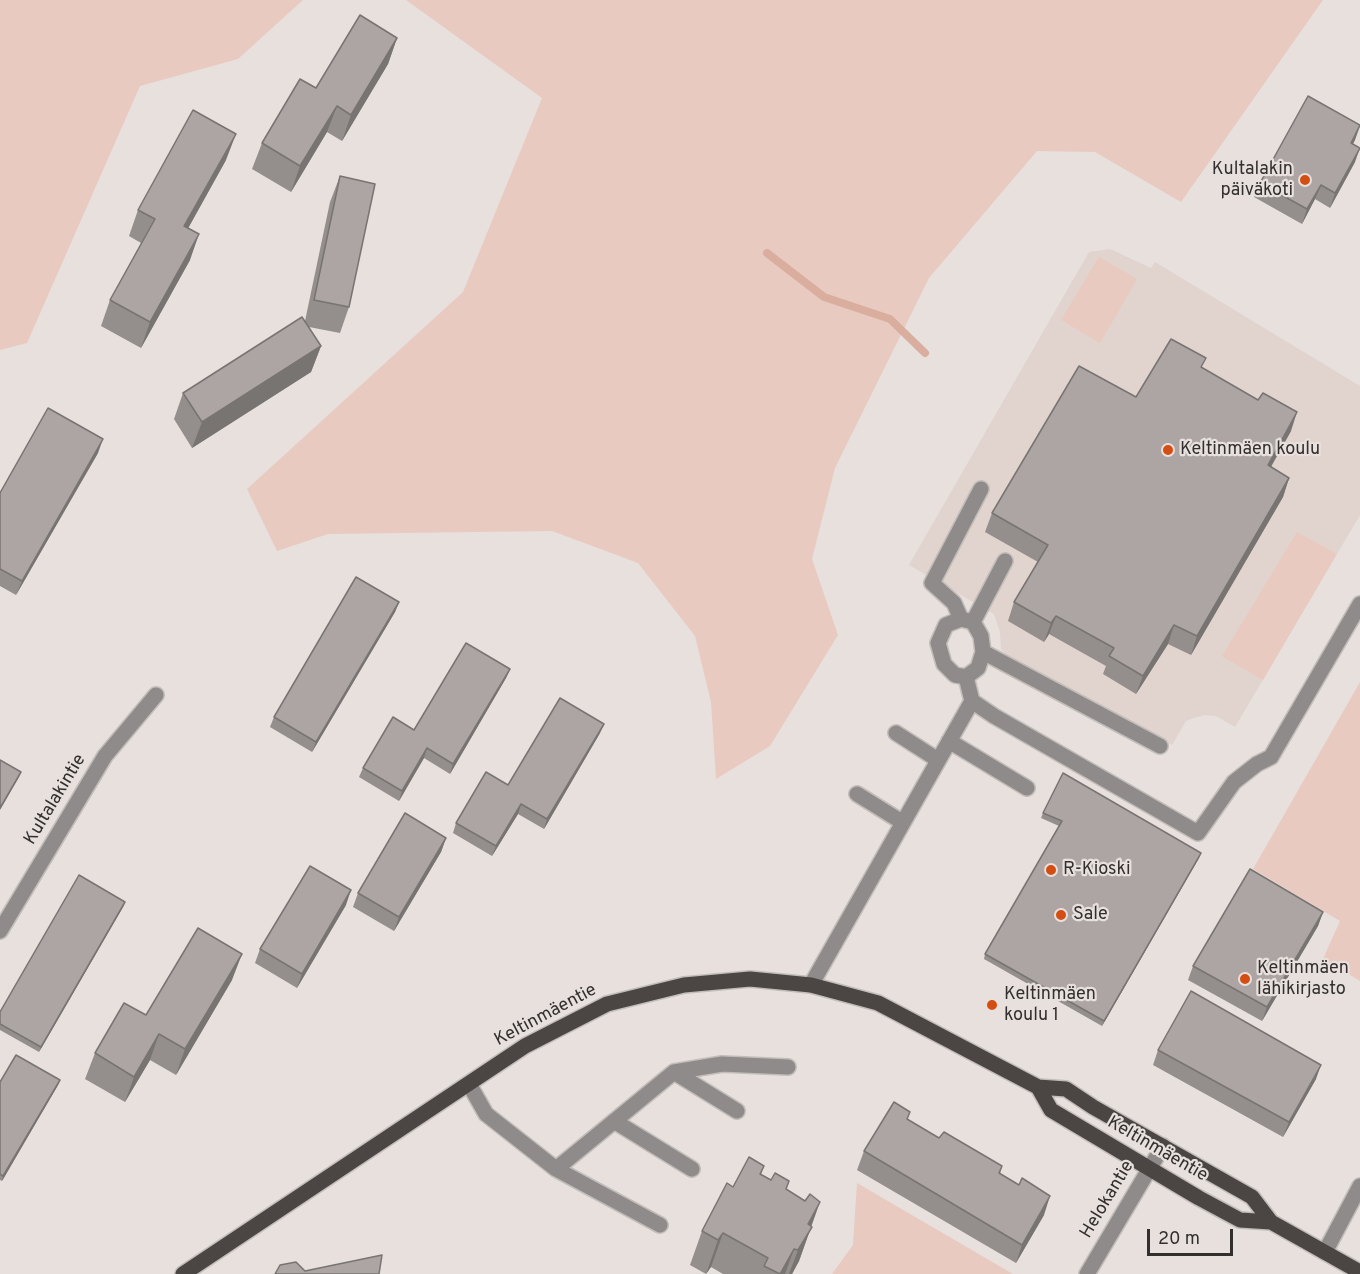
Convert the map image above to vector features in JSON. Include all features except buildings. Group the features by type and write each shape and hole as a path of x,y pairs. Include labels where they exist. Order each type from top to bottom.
{"main road":[{"name":"Keltinmäentie","path":"183,1274 525,1046 607,1004 684,985 750,979 811,985 878,1003 1038,1087 1066,1089 1252,1197 1271,1222 1360,1272"},
{"name":"Keltinmäentie","path":"1038,1087 1051,1110 1080,1129 1240,1220 1271,1222"}],"street":[{"path":"981,489 932,583 954,603 967,620 981,636 983,652 978,668 966,677 955,675 944,663 938,643 946,625 967,620 1005,561"},
{"path":"966,677 972,701 994,716 1198,833 1234,782 1257,764 1271,757 1360,604"},
{"path":"983,652 1160,746"},
{"name":"Kultalakintie","path":"0,931 105,756 156,695"},
{"path":"811,985 972,701"},
{"path":"896,734 938,760"},
{"path":"949,741 1028,788"},
{"path":"857,794 902,822"},
{"path":"556,1169 674,1072 722,1064 788,1067"},
{"path":"674,1072 737,1110"},
{"path":"469,1084 486,1114 556,1169 660,1225"},
{"path":"614,1121 692,1169"},
{"name":"Helokantie","path":"1087,1274 1163,1146"},
{"path":"1324,1252 1360,1186"}],"shaded area":[{"path":"0,0 303,0 238,59 140,86 27,343 0,350"},
{"path":"406,0 1323,0 1181,202 1095,152 1037,151 929,278 835,468 812,559 838,635 770,746 716,779 711,702 695,636 638,563 552,531 328,534 277,551 247,489 463,292 542,98"},
{"name":"Keltinmäen koulu","path":"1110,249 1151,268 1155,262 1360,386 1360,515 1235,727 1216,716 1205,715 1194,718 1186,721 1172,745 1009,658 1001,649 1000,632 994,614 909,565 1089,252"},
{"path":"1099,257 1137,279 1100,343 1061,320"},
{"path":"1297,532 1337,554 1263,680 1222,656"},
{"path":"1360,682 1360,981 1323,959 1340,921 1253,869"},
{"path":"857,1183 1013,1274 832,1274 853,1245"}],"waterway":[{"path":"767,253 824,297 890,319 925,353"}],"place":[{"name":"Kultalakin päiväkoti","path":"1305,180"},
{"name":"Keltinmäen koulu","path":"1168,450"},
{"name":"R-Kioski","path":"1051,870"},
{"name":"Sale","path":"1061,915"},
{"name":"Keltinmäen lähikirjasto","path":"1245,979"},
{"name":"Keltinmäen koulu 1","path":"992,1005"}]}
